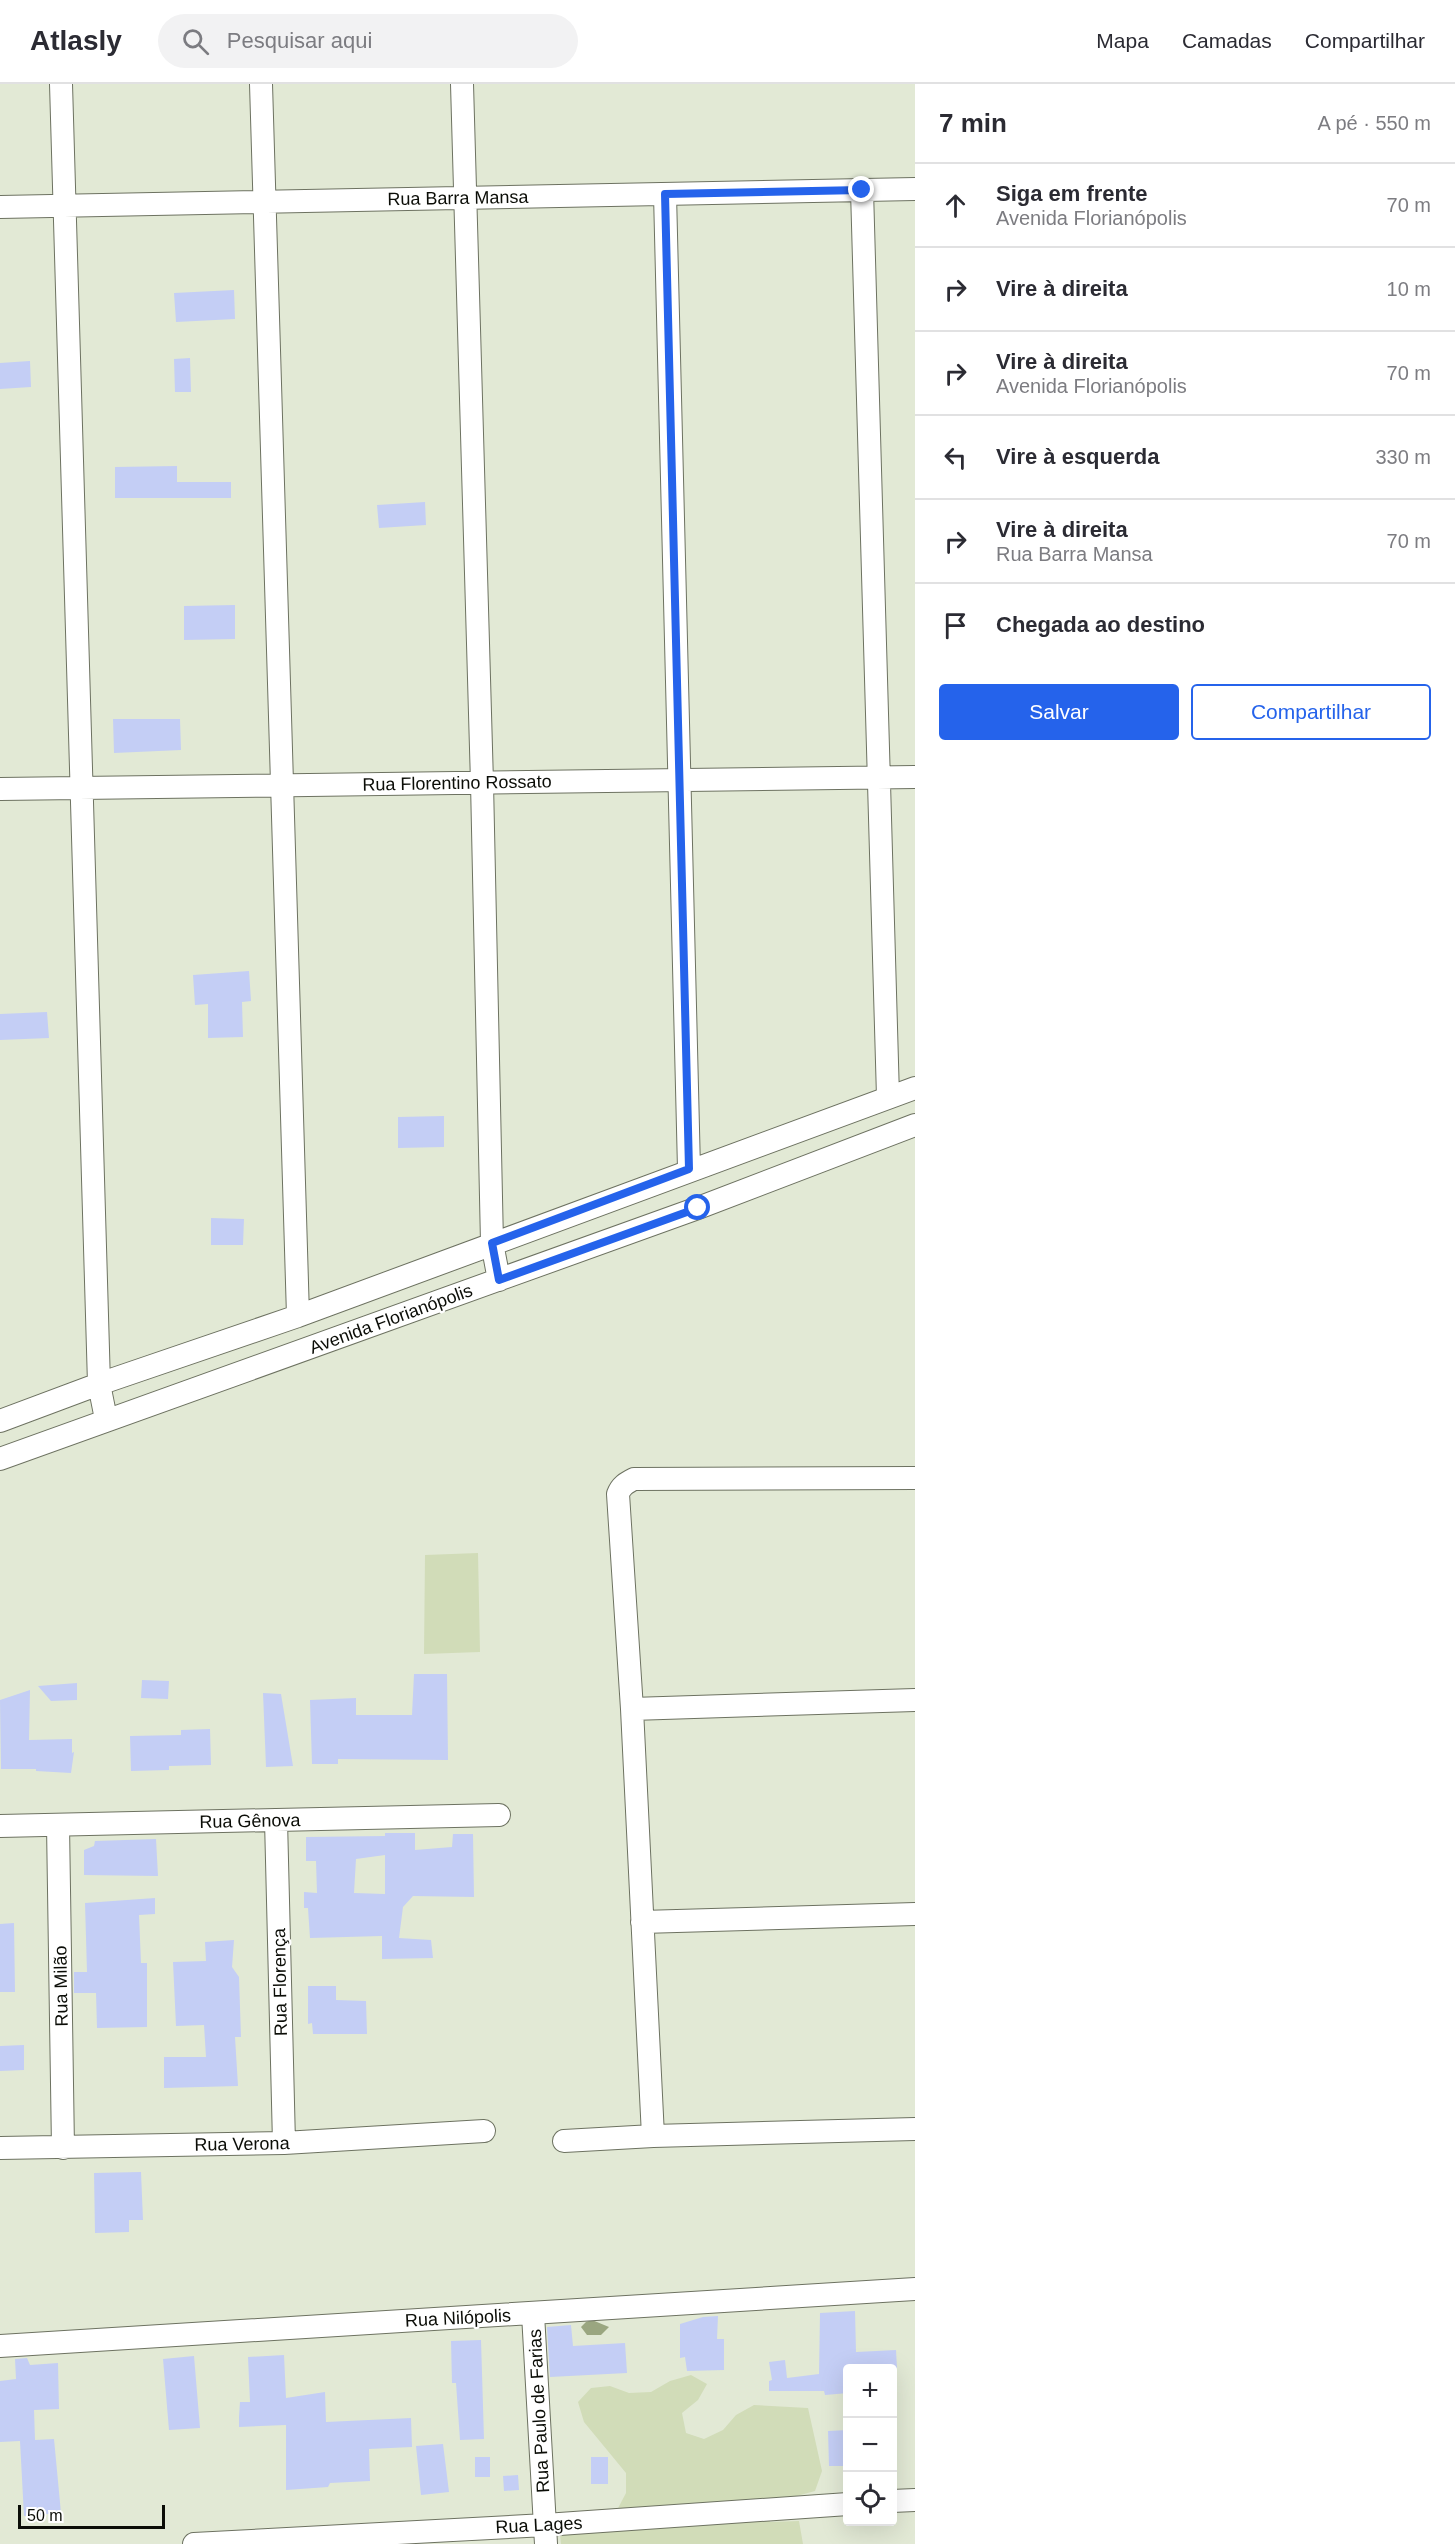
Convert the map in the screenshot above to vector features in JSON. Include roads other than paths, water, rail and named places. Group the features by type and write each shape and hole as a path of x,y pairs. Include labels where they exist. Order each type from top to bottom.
{"street":[{"path":"61,84 99,1383 106,1419"},
{"path":"261,84 298,1316"},
{"path":"462,84 482,783 492,1243 499,1280"},
{"name":"Rua Barra Mansa","path":"0,207 915,189"},
{"path":"862,190 888,1097"},
{"path":"665,194 689,1169"},
{"name":"Rua Florentino Rossato","path":"0,789 915,777"},
{"name":"Avenida Florianópolis","path":"0,1421 99,1383 298,1316 689,1169 915,1088"},
{"name":"Avenida Florianópolis","path":"0,1459 698,1208 915,1125"},
{"path":"653,2136 632,1709 618,1494 625,1483 634,1479 915,1478"},
{"path":"632,1709 915,1700"},
{"name":"Rua Gênova","path":"0,1826 499,1815"},
{"name":"Rua Florença","path":"276,1820 284,2143"},
{"name":"Rua Milão","path":"58,1825 63,2148"},
{"path":"642,1922 915,1914"},
{"path":"564,2141 653,2136 915,2129"},
{"name":"Rua Verona","path":"0,2148 284,2143 484,2131"},
{"name":"Rua Nilópolis","path":"0,2346 915,2289"},
{"name":"Rua Paulo de Farias","path":"533,2314 545,2534"},
{"path":"897,2501 915,2500"},
{"name":"Rua Lages","path":"194,2544 545,2534 843,2504"}]}
